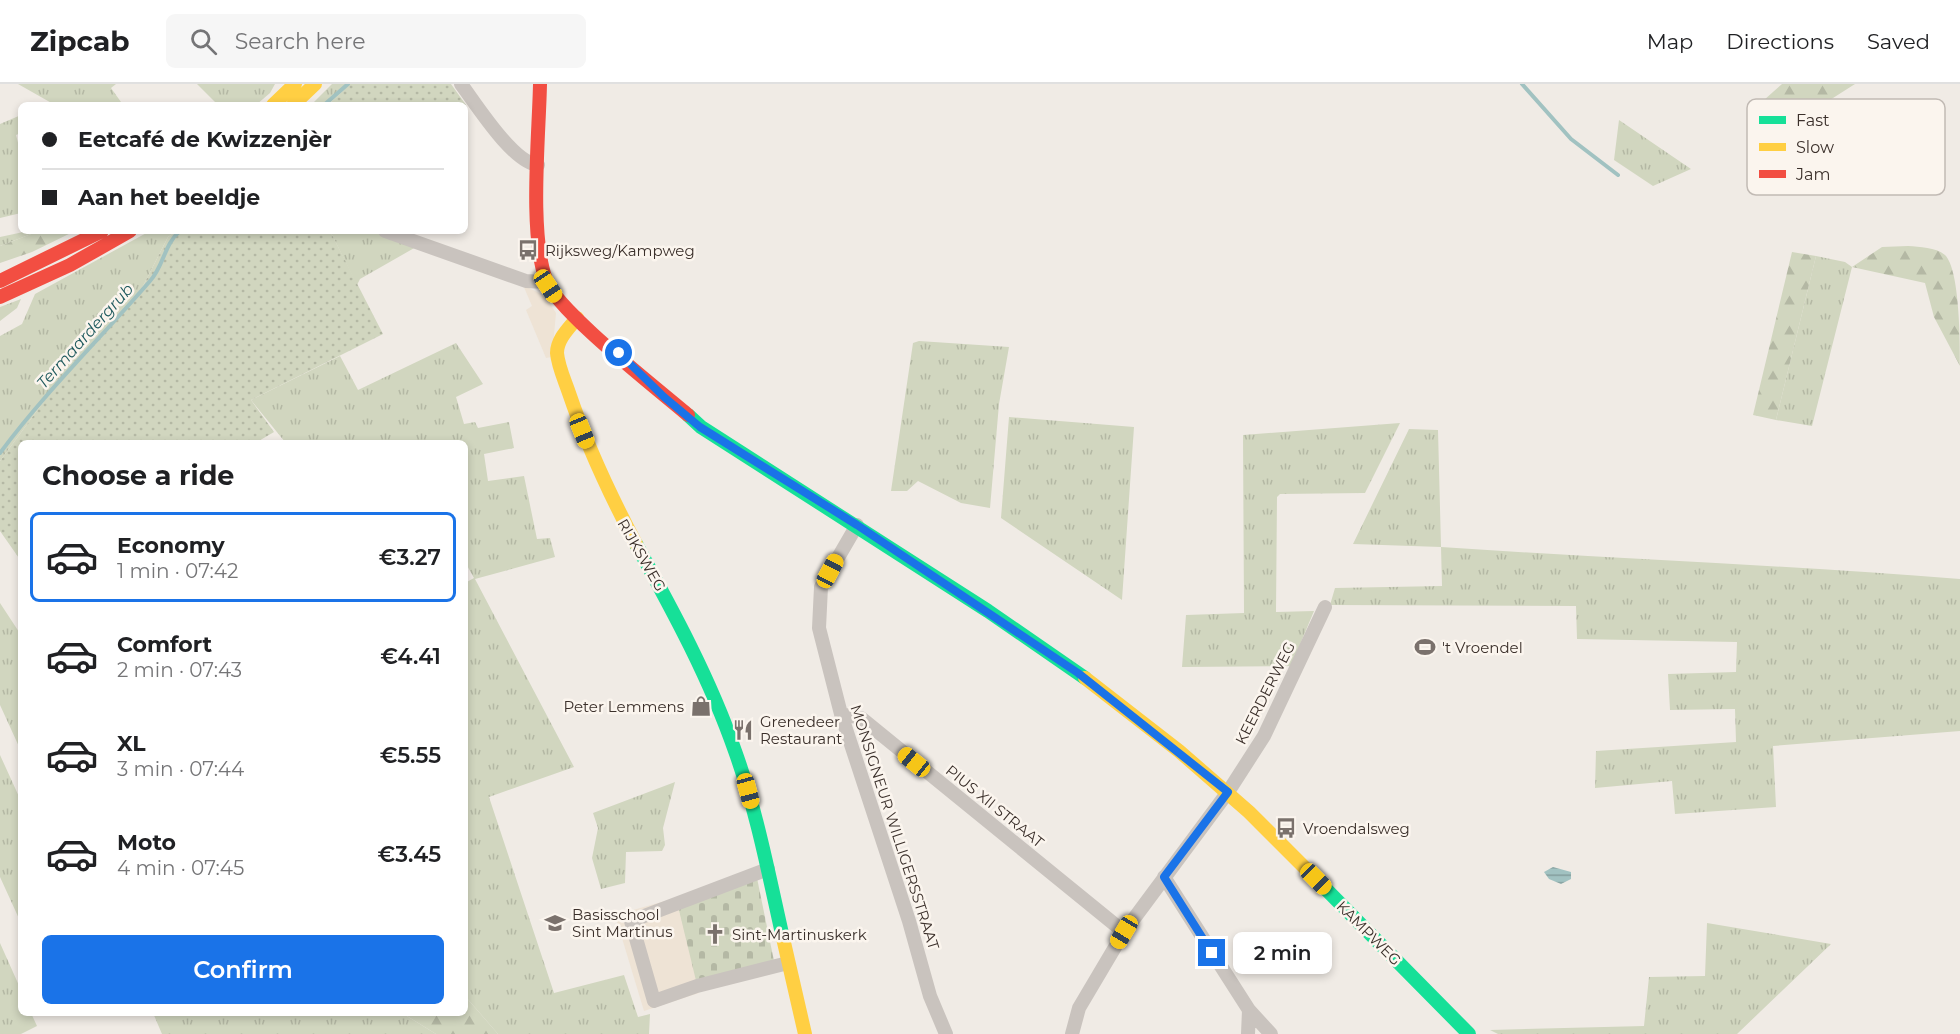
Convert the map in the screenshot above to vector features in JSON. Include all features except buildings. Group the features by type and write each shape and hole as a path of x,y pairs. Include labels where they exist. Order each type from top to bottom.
{"main road":[{"path":"276,102 295,84"},
{"path":"296,102 315,84"},
{"path":"540,84 538,165 540,255 546,282 563,306 577,318"},
{"path":"0,297 25,278 97,234"},
{"path":"0,281 25,278 123,234"},
{"name":"KAMPWEG","path":"577,318 700,427 857,525 1078,673 1228,792 1469,1034"},
{"name":"RIJKSWEG","path":"577,318 561,338 557,352 582,431 607,490 683,630 718,707 742,770 768,869 805,1034"}],"street":[{"path":"461,84 508,144 529,164 538,165"},
{"path":"393,234 526,281 546,282"},
{"name":"MONSIGNEUR WILLIGERSSTRAAT","path":"857,525 821,587 819,628 841,714 909,921 930,996 946,1034"},
{"name":"KEERDERWEG","path":"1228,792 1270,725 1325,607"},
{"name":"PIUS XII STRAAT","path":"841,714 861,718 1124,932"},
{"path":"1072,1034 1079,1008 1124,932 1228,792"},
{"path":"768,869 631,921 654,1001 697,986 788,963"},
{"path":"1164,877 1249,1010 1271,1034"},
{"path":"1248,1034 1249,1010"}],"green space":[{"path":"18,84 116,84 111,88 121,102 50,102"},
{"path":"197,84 275,84 270,93 260,102 215,102"},
{"path":"332,84 350,84 331,102 314,102"},
{"path":"350,84 451,84 464,102 331,102"},
{"path":"1782,84 1855,84 1831,99 1765,99"},
{"path":"18,116 18,134 16,135 18,143 18,214 0,218 0,124"},
{"path":"1619,120 1691,169 1653,186 1614,160"},
{"path":"18,233 31,234 0,246 0,237"},
{"path":"31,234 69,234 32,252 0,263 0,246"},
{"path":"145,234 172,234 168,237 142,288 64,374 0,461 0,336 22,324 35,294"},
{"path":"172,234 332,234 383,334 251,400 274,432 260,440 18,440 18,557 0,531 0,461 64,374 142,288 168,237"},
{"path":"332,234 382,234 416,247 360,279 357,285"},
{"path":"1908,246 1937,250 1945,255 1950,263 1958,307 1960,366 1934,317 1925,283 1852,267 1882,247"},
{"path":"1792,252 1816,256 1776,420 1753,415"},
{"path":"1816,256 1845,262 1852,267 1812,426 1776,420"},
{"path":"21,299 17,308 0,321 0,307"},
{"path":"919,341 1009,347 999,404 990,508 961,503 918,481 907,491 891,491 913,343"},
{"path":"456,343 483,384 456,397 464,424 475,422 478,428 509,422 514,448 484,454 488,481 524,476 537,539 550,538 555,557 475,579 574,767 489,797 554,993 624,975 638,1017 650,1014 649,1034 498,1034 468,999 468,581 474,578 468,567 468,440 283,440 251,400 340,356 358,390"},
{"path":"1009,417 1134,427 1122,600 1001,518"},
{"path":"1400,423 1365,493 1280,494 1277,497 1276,612 1314,611 1291,666 1182,667 1186,615 1244,613 1243,435"},
{"path":"1409,429 1438,430 1441,547 1353,544"},
{"path":"1441,547 1960,579 1960,731 1773,746 1776,807 1675,814 1672,781 1595,788 1596,751 1736,742 1735,709 1670,710 1668,674 1736,672 1737,642 1577,639 1576,606 1330,605 1335,588 1442,586"},
{"path":"0,603 18,630 18,744 0,705"},
{"path":"0,755 18,794 18,916 0,877"},
{"path":"675,782 663,828 665,845 662,851 626,852 625,883 601,889 592,858 598,828 593,813"},
{"path":"757,878 774,961 695,981 678,908"},
{"path":"1707,923 1831,944 1737,1034 1498,1034 1490,1030 1644,1026 1649,977 1705,976"},
{"path":"0,943 18,983 18,1016 32,1016 37,1026 21,1034 0,1034"},
{"path":"468,999 498,1034 436,1034 407,1016 468,1016"},
{"path":"154,1016 407,1016 436,1034 162,1034"}],"shaded area":[{"path":"523,285 545,296 556,313 552,357 546,358 526,310 532,306"},
{"path":"676,898 699,993 644,1011 615,915"}],"water":[{"path":"1553,867 1571,872 1571,879 1561,884 1549,879 1544,872"}],"waterway":[{"name":"Termaardergrub","path":"327,102 348,84"},
{"name":"Termaardergrub","path":"1522,84 1571,139 1618,175"},
{"name":"Termaardergrub","path":"0,453 54,387 155,275 177,234"}],"traffic: fast":[{"path":"688,415 701,427 988,611 1085,678"},
{"path":"636,544 690,646 725,724 743,774 756,821 783,938"},
{"path":"1311,874 1469,1034"}],"traffic: slow":[{"path":"276,102 295,84"},
{"path":"296,102 315,84"},
{"path":"577,318 559,343 557,353 559,363 591,451 636,544"},
{"path":"1085,678 1179,751 1249,812 1311,874"},
{"path":"783,938 805,1034"}],"traffic: jam":[{"path":"540,84 536,211 541,260 546,280 568,310 688,415"},
{"path":"0,281 96,234"},
{"path":"0,297 70,265 125,234"}],"place":[{"name":"Rijksweg/Kampweg","path":"528,250"},
{"name":"'t Vroendel","path":"1425,647"},
{"name":"Peter Lemmens","path":"701,706"},
{"name":"Grenedeer Restaurant","path":"743,730"},
{"name":"Vroendalsweg","path":"1286,828"},
{"name":"Basisschool Sint Martinus","path":"555,923"},
{"name":"Sint-Martinuskerk","path":"715,934"}],"route":[{"path":"619,353 664,397 700,427 857,525 1078,673 1228,792 1164,877 1212,953"}]}
